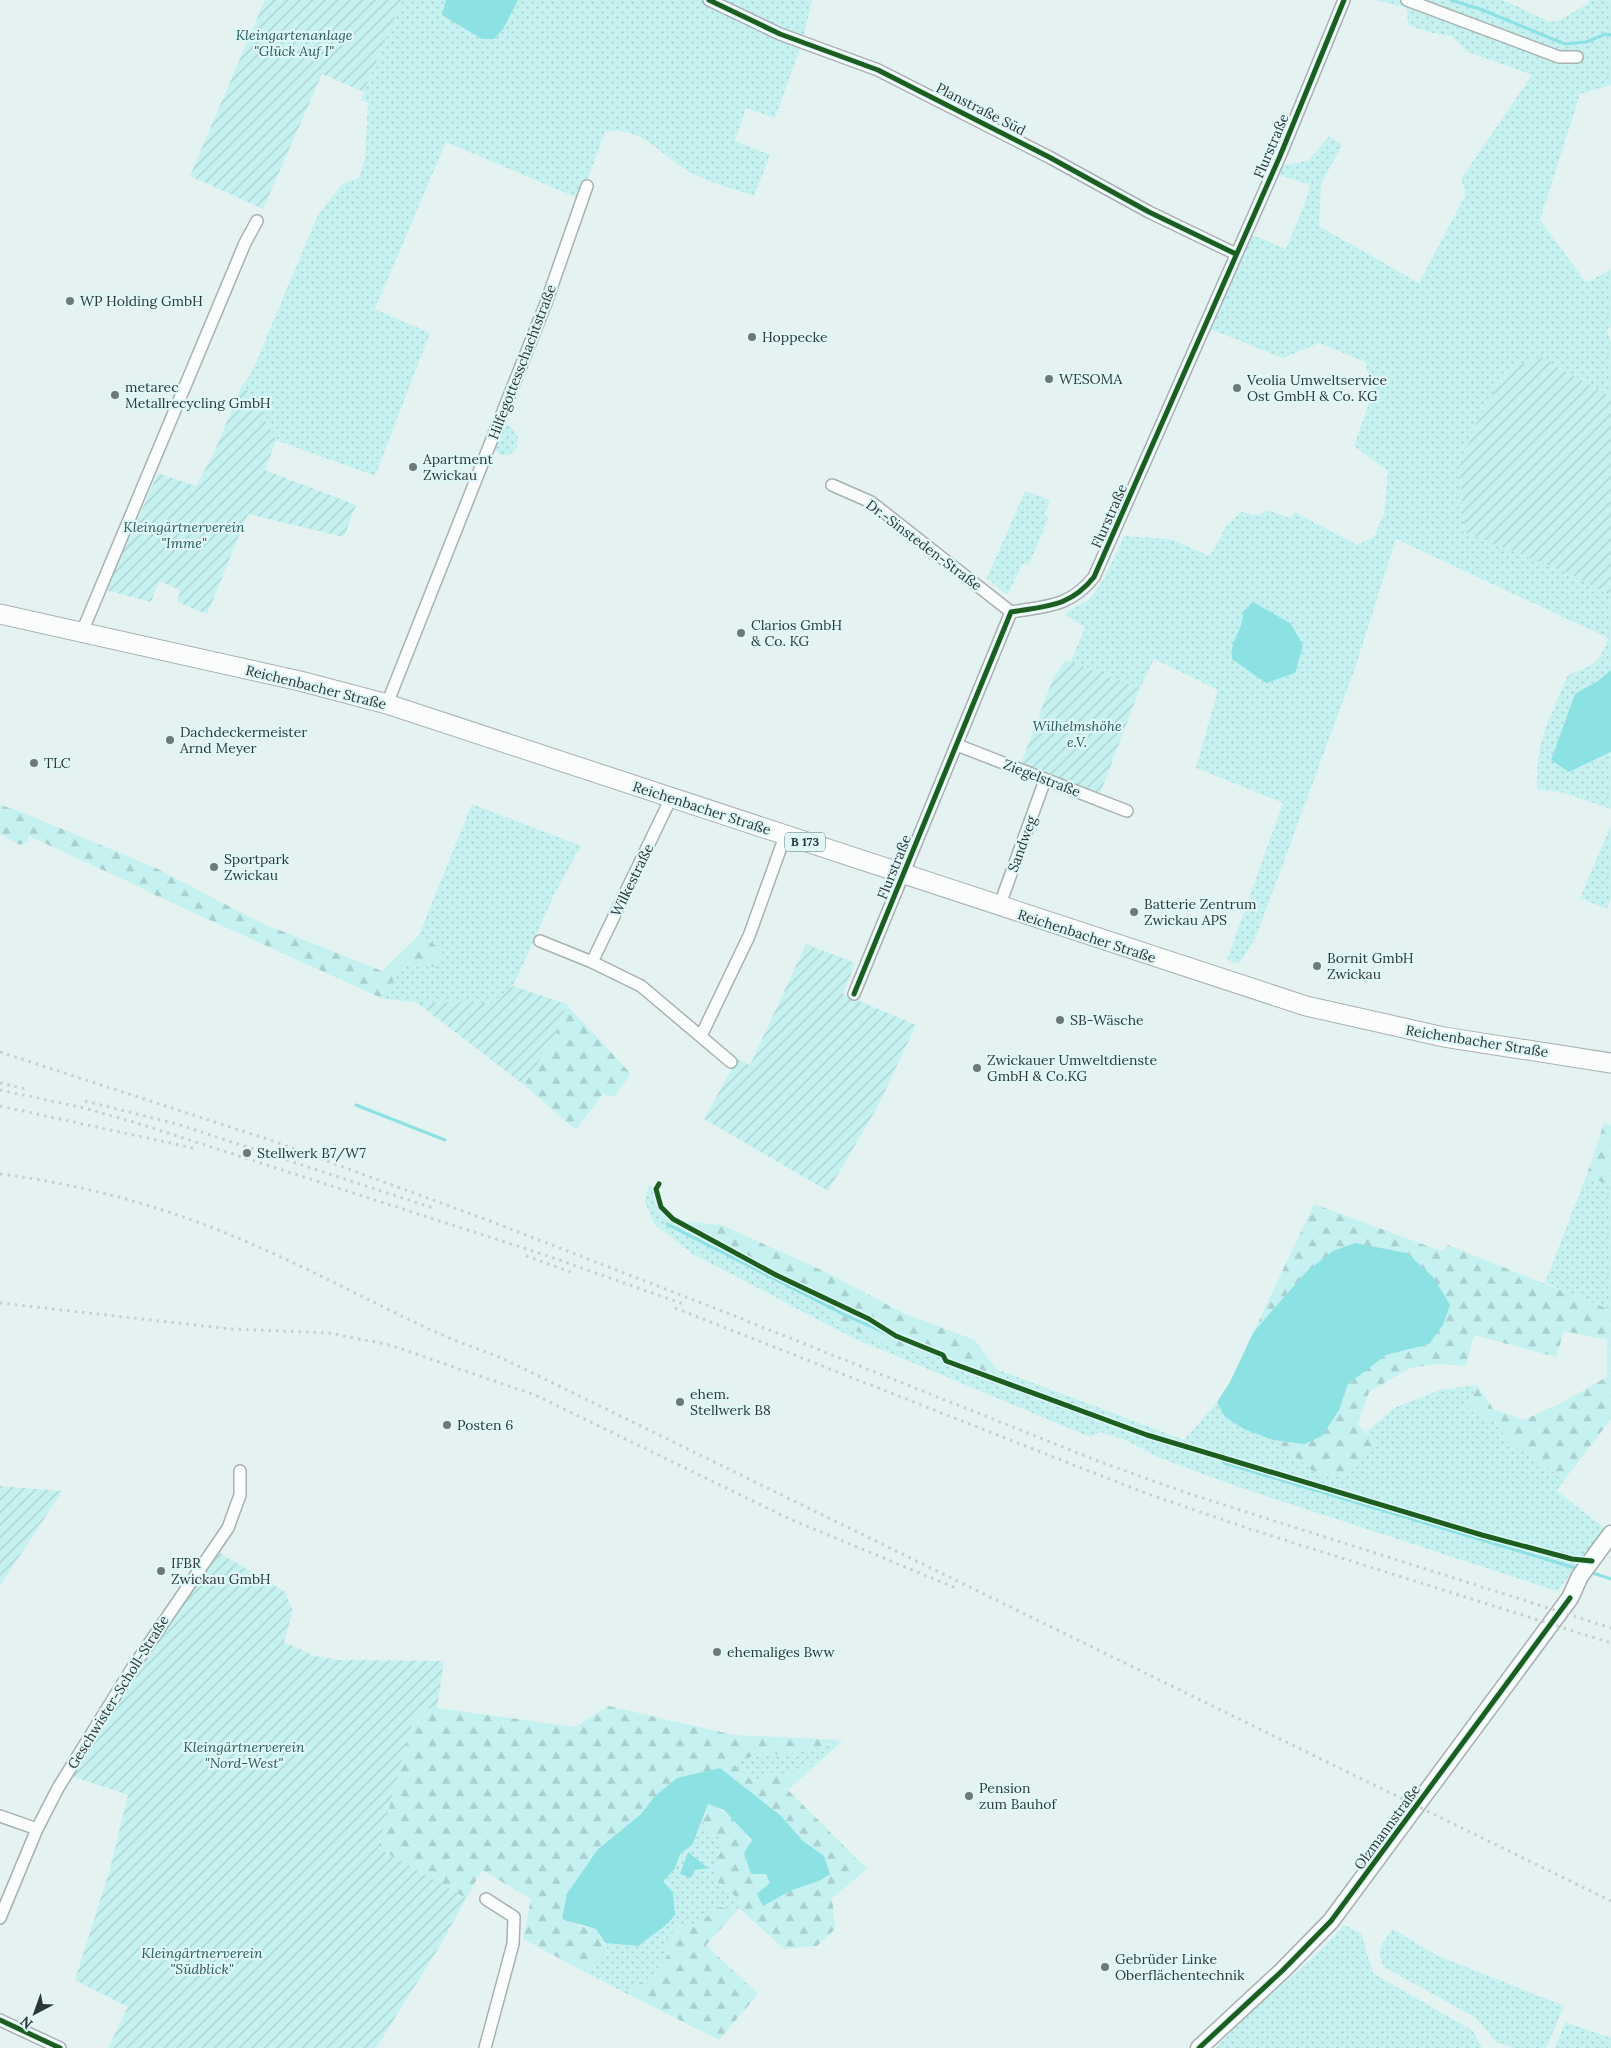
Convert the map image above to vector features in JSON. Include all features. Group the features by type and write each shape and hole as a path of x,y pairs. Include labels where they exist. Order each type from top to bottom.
{"main road":[{"name":"Reichenbacher Straße","path":"0,614 324,686 387,704 999,907 1306,1006 1444,1037 1611,1063"},
{"name":"Olzmannstraße","path":"1199,2048 1282,1971 1332,1920 1570,1598 1590,1570 1611,1534"},
{"name":"Olzmannstraße","path":"1590,1570 1611,1549"}],"street":[{"name":"Planstraße Süd","path":"709,0 780,34 878,70 1049,156 1149,212 1236,254"},
{"name":"Flurstraße","path":"854,994 1011,612 1067,601 1083,591 1094,577 1236,254 1344,0"},
{"path":"1407,0 1559,57 1577,57"},
{"name":"Hilfegottesschachtstraße","path":"387,704 546,303 587,186"},
{"path":"82,632 244,243 257,221"},
{"name":"Dr.-Sinsteden-Straße","path":"832,485 871,502 1011,612"},
{"name":"Ziegelstraße","path":"957,745 1127,811"},
{"name":"Sandweg","path":"999,907 1045,780"},
{"name":"Wilkestraße","path":"592,962 671,798"},
{"path":"700,1036 749,936 785,836"},
{"path":"540,941 592,962 641,986 731,1062"},
{"name":"Geschwister-Scholl-Straße","path":"0,1918 36,1829 58,1788 105,1710 176,1601 228,1528 240,1495 240,1471"},
{"path":"0,1816 36,1829"},
{"path":"485,2048 513,1944 514,1917 486,1899"},
{"path":"0,2020 60,2048"},
{"path":"33,2048 38,2037"}],"green space":[{"name":"Kleingartenanlage \"Glück Auf I\"","path":"265,0 402,0 364,92 322,74 263,209 190,176"},
{"path":"402,0 812,0 802,43 775,118 746,108 735,141 770,155 754,196 699,177 651,144 631,133 619,131 605,132 580,199 446,142 375,309 430,333 375,476 276,440 266,419 242,385 251,374 318,215 342,184 359,178 365,158 368,103 361,100"},
{"path":"1375,0 1503,0 1550,22 1560,20 1587,4 1589,0 1611,0 1611,85 1580,94 1540,220 1585,281 1590,281 1611,269 1611,326 1607,330 1611,343 1611,397 1591,386 1506,371 1476,424 1459,467 1465,532 1572,575 1611,596 1611,670 1598,681 1575,694 1551,760 1570,772 1611,753 1611,809 1561,792 1538,790 1537,774 1538,759 1545,731 1568,675 1594,663 1605,647 1608,638 1396,539 1354,671 1256,937 1239,964 1227,960 1283,803 1196,768 1218,690 1154,659 1140,688 1071,662 1085,627 1065,615 1070,610 1087,601 1096,591 1109,569 1124,536 1170,539 1210,556 1226,526 1241,512 1259,516 1267,510 1290,518 1295,512 1357,545 1374,537 1384,514 1388,471 1354,446 1373,392 1365,362 1319,343 1283,358 1210,329 1252,235 1286,249 1310,190 1308,184 1279,175 1284,165 1308,161 1329,136 1342,145 1321,184 1319,226 1419,283 1466,194 1461,179 1532,75 1468,52 1451,36 1433,33 1408,25 1407,8"},
{"path":"1541,357 1611,397 1611,596 1572,575 1465,532 1459,467 1476,424 1506,371"},
{"name":"Kleingärtnerverein \"Imme\"","path":"242,385 255,399 276,440 265,470 356,505 344,537 248,514 207,614 177,602 180,590 159,581 151,602 106,590 158,473 196,486 213,455"},
{"path":"510,425 518,437 517,447 510,455 500,455 494,448 503,427"},
{"path":"1025,491 1050,500 1045,513 1048,519 1030,563 1022,565 1007,595 987,578"},
{"name":"Wilhelmshöhe e.V.","path":"1066,660 1140,688 1100,794 1021,763 1054,676"},
{"path":"472,804 581,846 555,893 513,986 492,1003 409,1002 381,998 405,964 434,967 443,950 419,935"},
{"path":"0,805 19,811 156,868 259,922 382,971 419,935 443,950 434,967 405,964 381,998 146,891 148,887 146,890 29,836 28,842 20,845 0,834"},
{"path":"1611,826 1611,898 1607,909 1580,898"},
{"path":"806,944 855,963 843,994 916,1025 878,1106 828,1191 704,1119 737,1059 750,1065"},
{"path":"513,986 566,1004 557,1032 524,1085 416,1002 492,1003"},
{"path":"566,1004 631,1074 614,1097 603,1094 576,1130 524,1085 557,1032"},
{"path":"1604,1123 1611,1125 1611,1185 1586,1177"},
{"path":"1586,1177 1611,1185 1611,1314 1608,1309 1545,1283"},
{"path":"649,1185 656,1189 661,1207 680,1221 685,1230 788,1284 846,1327 900,1350 909,1348 985,1380 996,1369 1184,1440 1217,1402 1224,1412 1236,1423 1279,1443 1317,1474 1378,1445 1366,1432 1396,1407 1440,1390 1477,1385 1466,1409 1495,1422 1510,1443 1565,1479 1557,1491 1607,1530 1557,1591 1241,1488 1160,1458 1125,1440 1101,1432 1090,1437 851,1337 693,1254 655,1225 645,1203"},
{"path":"1314,1204 1441,1251 1448,1245 1608,1309 1611,1314 1611,1419 1565,1479 1510,1443 1495,1422 1466,1409 1477,1385 1493,1409 1524,1420 1563,1402 1607,1377 1607,1340 1564,1331 1556,1357 1474,1335 1466,1366 1437,1364 1410,1368 1369,1392 1358,1424 1378,1445 1346,1477 1317,1474 1273,1440 1304,1444 1339,1410 1348,1384 1386,1354 1410,1349 1407,1253 1355,1243 1286,1296 1253,1333"},
{"path":"680,1221 722,1225 830,1274 903,1313 975,1340 996,1369 985,1380 909,1348 900,1350 846,1327 788,1284 685,1230"},
{"path":"0,1486 62,1491 0,1586"},
{"path":"215,1550 284,1591 293,1610 284,1642 315,1656 339,1660 444,1661 437,1708 416,1710 378,1848 466,1898 436,1952 376,2048 108,2048 128,2007 75,1980 110,1869 128,1795 72,1776 172,1611"},
{"path":"608,1706 734,1735 843,1740 801,1752 752,1756 733,1764 755,1783 774,1772 787,1775 825,1757 788,1790 867,1869 832,1898 835,1929 817,1946 784,1949 739,1908 742,1901 713,1879 723,1837 709,1837 703,1820 708,1804 721,1810 731,1818 740,1827 753,1848 770,1883 763,1905 792,1890 819,1881 824,1856 803,1841 780,1815 720,1768 655,1796 641,1814 598,1848 578,1926 596,1929 609,1954 587,1973 523,1939 531,1899 482,1870 436,1952 378,1848 416,1710 437,1708 575,1727"},
{"path":"843,1740 825,1757 787,1775 774,1772 755,1783 733,1764 752,1756 801,1752"},
{"path":"703,1820 709,1837 723,1837 713,1879 742,1901 737,1911 720,1907 695,1925 669,1952 654,1975 624,1992 587,1973 609,1954 605,1943 639,1946 652,1933 660,1931 662,1881 674,1870 680,1854 693,1844"},
{"path":"720,1907 737,1911 706,1945 758,1994 719,2040 624,1992 654,1975 669,1953 663,1945 679,1924 695,1925"},
{"path":"1344,1925 1361,1933 1373,1973 1473,2031 1482,2048 1216,2048 1231,2031 1313,1957"},
{"path":"1393,1929 1436,1955 1564,2006 1546,2048 1513,2048 1496,2042 1476,2018 1384,1967 1380,1951"},
{"path":"1565,2022 1611,2038 1611,2048 1555,2048"}],"water":[{"path":"446,0 518,0 503,29 494,39 482,39 442,15"},
{"path":"1253,602 1290,623 1303,645 1295,673 1266,683 1232,659 1233,645 1241,625 1243,612"},
{"path":"1611,670 1611,752 1569,772 1551,760 1575,694 1598,681"},
{"path":"1355,1243 1407,1253 1434,1278 1450,1305 1443,1325 1429,1344 1386,1355 1348,1384 1339,1410 1322,1436 1304,1444 1273,1440 1244,1429 1225,1417 1217,1402 1230,1382 1253,1333 1307,1271 1333,1251"},
{"path":"720,1768 780,1815 803,1841 824,1856 830,1874 819,1881 792,1890 763,1906 757,1894 770,1883 766,1874 751,1874 744,1853 752,1840 724,1810 708,1804 693,1844 680,1854 674,1870 663,1881 673,1893 675,1914 663,1928 639,1946 605,1943 596,1929 562,1919 567,1894 598,1849 641,1814 655,1796 677,1778"},
{"path":"688,1852 708,1868 695,1870 691,1878 680,1874"}],"waterway":[{"path":"1451,0 1480,9 1565,44 1586,42 1606,34 1611,35"},
{"path":"356,1105 445,1140"},
{"path":"667,1224 847,1316 942,1358"},
{"path":"1224,1463 1579,1569"},
{"path":"1590,1572 1611,1579"}],"railway":[{"path":"0,1052 270,1140 490,1221 717,1309 1103,1463 1190,1494 1611,1628"},
{"path":"0,1083 26,1089"},
{"path":"0,1090 84,1108 137,1123 548,1256 686,1305"},
{"path":"85,1101 177,1124 436,1209"},
{"path":"0,1106 193,1148"},
{"path":"0,1174 90,1190 148,1205 205,1225 258,1247 431,1330 508,1361 1611,1901"},
{"path":"526,1256 571,1272"},
{"path":"0,1303 231,1329 329,1333 390,1345 535,1395 792,1520 956,1588"},
{"path":"675,1308 1145,1493 1256,1531 1611,1643"}],"cycle path":[{"path":"709,0 780,34 878,70 1049,157 1149,212 1236,254"},
{"path":"854,994 1011,612 1057,604 1067,600 1085,587 1094,577 1280,156 1344,0"},
{"path":"659,1184 656,1189 661,1207 673,1219 776,1275 869,1319 896,1336 943,1355 946,1361 1147,1435 1482,1535 1572,1559 1592,1561"},
{"path":"1199,2048 1282,1971 1331,1921 1570,1598"},
{"path":"0,2020 60,2048"}],"place":[{"name":"WP Holding GmbH","path":"70,301"},
{"name":"Hoppecke","path":"752,337"},
{"name":"WESOMA","path":"1049,379"},
{"name":"Veolia Umweltservice Ost GmbH & Co. KG","path":"1237,388"},
{"name":"metarec Metallrecycling GmbH","path":"115,395"},
{"name":"Apartment Zwickau","path":"413,467"},
{"name":"Clarios GmbH & Co. KG","path":"741,633"},
{"name":"Dachdeckermeister Arnd Meyer","path":"170,740"},
{"name":"TLC","path":"34,763"},
{"name":"Sportpark Zwickau","path":"214,867"},
{"name":"Batterie Zentrum Zwickau APS","path":"1134,912"},
{"name":"Bornit GmbH Zwickau","path":"1317,966"},
{"name":"SB-Wäsche","path":"1060,1020"},
{"name":"Zwickauer Umweltdienste GmbH & Co.KG","path":"977,1068"},
{"name":"Stellwerk B7/W7","path":"247,1153"},
{"name":"ehem. Stellwerk B8","path":"680,1402"},
{"name":"Posten 6","path":"447,1425"},
{"name":"IFBR Zwickau GmbH","path":"161,1571"},
{"name":"ehemaliges Bww","path":"717,1652"},
{"name":"Pension zum Bauhof","path":"969,1796"},
{"name":"Gebrüder Linke Oberflächentechnik","path":"1105,1967"}],"park label":[{"name":"Kleingärtnerverein \"Nord-West\"","path":"244,1755"},
{"name":"Kleingärtnerverein \"Südblick\"","path":"202,1962"}]}
